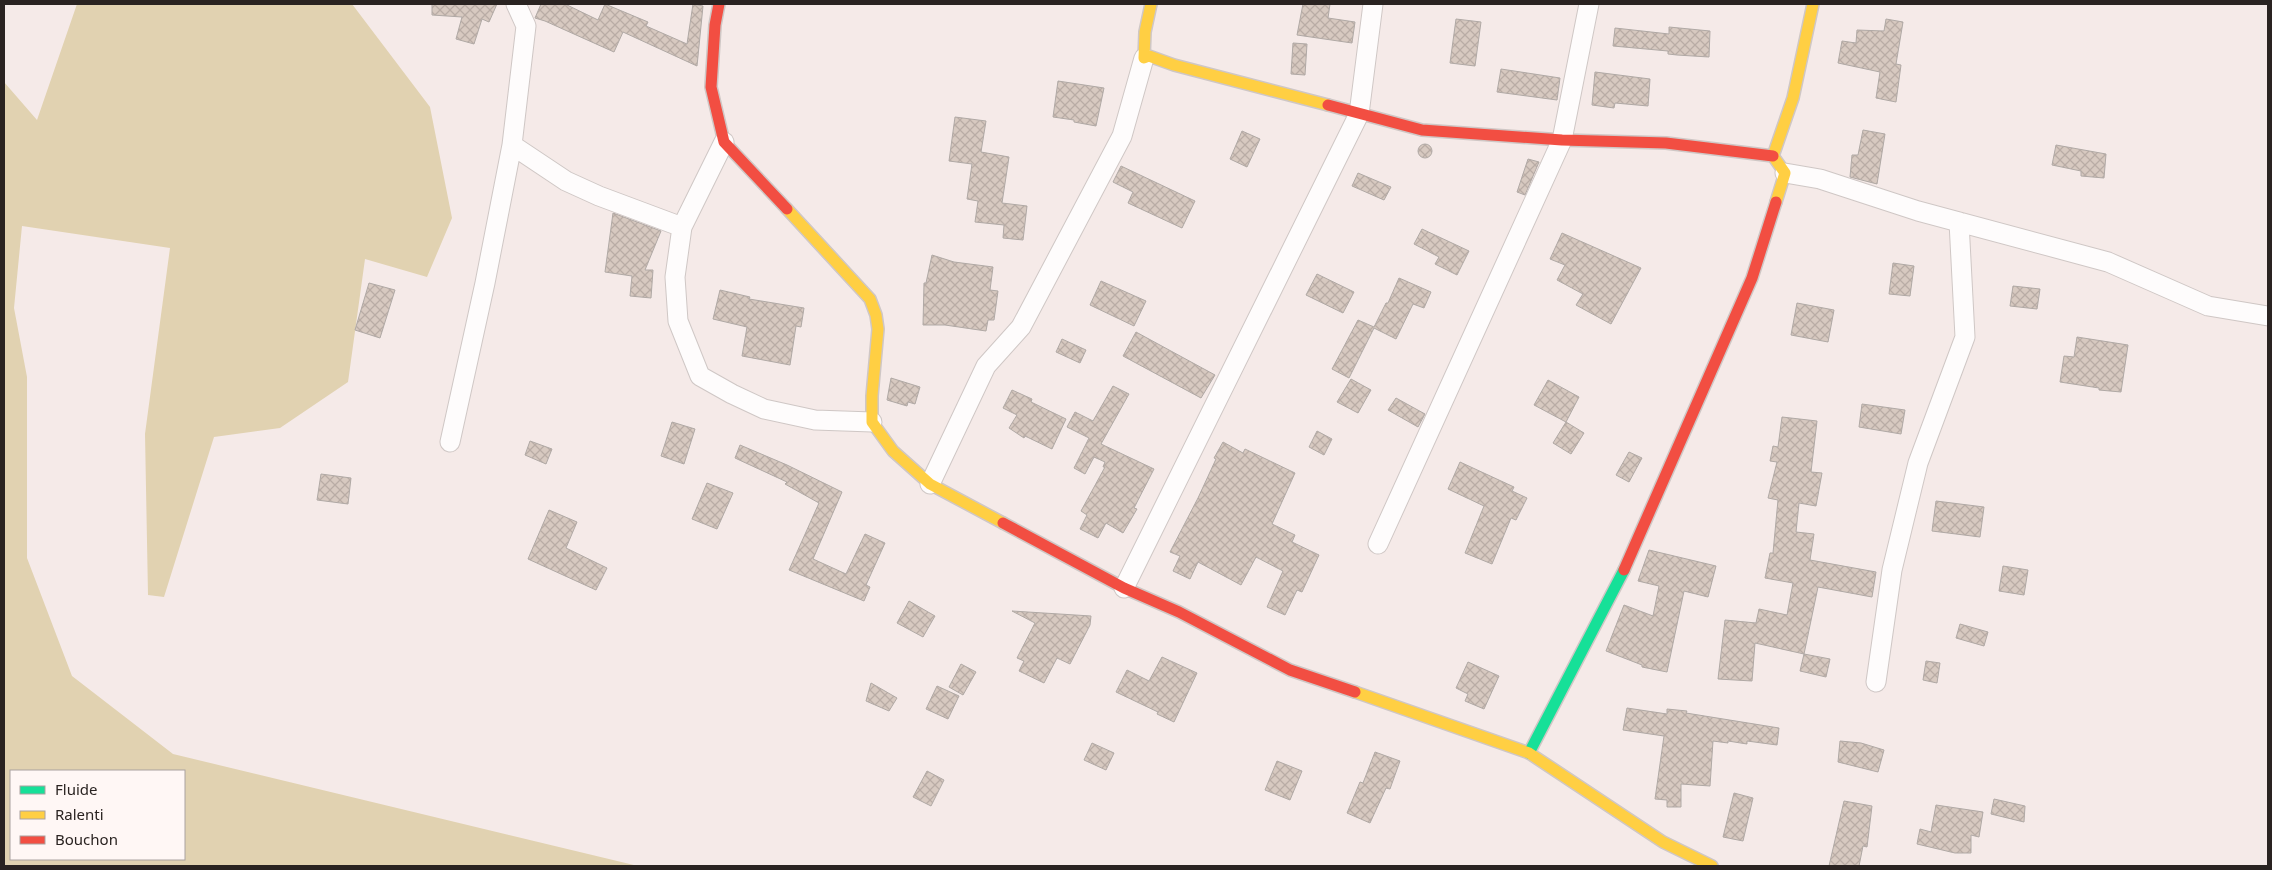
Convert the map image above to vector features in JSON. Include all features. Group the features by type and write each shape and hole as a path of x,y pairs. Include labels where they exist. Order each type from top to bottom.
{"street":[{"path":"450,442 485,283 512,144 526,26 516,4"},
{"path":"719,4 715,25 711,87 724,142 870,299 876,315 878,329 872,396 872,422 893,451 930,484 1124,588 1179,612 1214,632 1290,670 1529,753 1663,842 1712,866"},
{"path":"930,484 986,366 1020,327 1122,136 1144,58 1145,32 1151,4"},
{"path":"1124,588 1359,114 1372,4"},
{"path":"1378,544 1562,140 1589,4"},
{"path":"1773,156 1793,98 1813,4"},
{"path":"1144,58 1149,56 1174,65 1422,130 1562,140 1666,143 1773,156 1785,173 1820,179 1918,211 2108,262 2208,306 2268,316"},
{"path":"724,142 682,227 675,277 678,321 700,376 764,409 814,420 872,422"},
{"path":"512,144 566,181 599,196 682,227"},
{"path":"1529,753 1615,589 1721,351 1752,278 1785,173"},
{"path":"1876,682 1892,570 1918,463 1965,337 1959,222"}],"shaded area":[{"path":"77,4 352,4 430,107 452,218 427,277 365,259 348,382 280,428 214,437 164,597 148,595 145,434 170,248 22,226 14,308 27,377 27,558 72,676 173,754 638,866 4,866 4,82 37,120"}],"building":[{"path":"432,4 497,4 489,22 482,19 474,44 456,39 462,17 432,15"},
{"path":"541,4 565,4 598,20 605,4 648,22 646,26 687,44 693,4 703,6 697,66 623,32 614,52 535,18"},
{"path":"1303,4 1330,4 1328,18 1355,22 1352,43 1297,35"},
{"path":"1456,19 1481,22 1475,66 1450,63"},
{"path":"1886,19 1903,22 1896,64 1901,65 1896,102 1876,98 1880,72 1838,63 1842,41 1856,43 1857,30 1884,31"},
{"path":"1669,27 1710,31 1709,57 1668,54 1668,51 1613,46 1615,28 1669,34"},
{"path":"1293,43 1307,44 1305,75 1291,74"},
{"path":"1501,69 1560,78 1557,100 1497,92"},
{"path":"1595,72 1650,79 1648,106 1615,103 1614,108 1592,105"},
{"path":"1058,81 1104,88 1096,126 1053,117"},
{"path":"955,117 986,121 981,152 1009,157 1002,203 1027,206 1023,240 1003,238 1004,225 975,222 978,201 967,199 972,164 949,161"},
{"path":"1863,130 1885,134 1877,184 1850,177 1852,155 1858,155"},
{"path":"1242,131 1260,139 1247,167 1230,159"},
{"path":"1422,144 1428,144 1432,151 1428,158 1422,158 1418,154 1418,148"},
{"path":"2056,145 2106,154 2104,178 2081,176 2081,171 2052,165"},
{"path":"1528,159 1539,162 1525,195 1517,192"},
{"path":"1121,166 1195,201 1182,228 1128,203 1133,192 1113,182"},
{"path":"1358,173 1391,187 1384,200 1352,186"},
{"path":"613,213 661,231 645,270 653,270 651,298 630,296 632,276 605,272"},
{"path":"1422,229 1469,251 1457,275 1435,264 1439,257 1414,244"},
{"path":"1562,233 1641,268 1611,324 1576,305 1583,294 1557,280 1565,265 1550,259"},
{"path":"932,255 954,262 993,267 990,290 998,291 994,320 988,320 986,331 945,325 923,325 924,283 926,283"},
{"path":"1893,263 1914,266 1910,296 1889,294"},
{"path":"1317,274 1354,292 1343,313 1306,295"},
{"path":"1399,278 1431,292 1424,308 1413,304 1396,339 1374,328 1349,378 1332,369 1358,320 1374,327 1386,303 1388,303"},
{"path":"1101,281 1146,301 1134,326 1090,305"},
{"path":"369,283 395,290 380,338 355,330"},
{"path":"2013,286 2040,289 2037,309 2010,306"},
{"path":"720,290 750,297 749,299 804,308 801,327 796,326 790,365 742,356 747,327 713,319"},
{"path":"1797,303 1834,310 1828,342 1791,335"},
{"path":"1136,332 1215,375 1201,398 1123,356"},
{"path":"2077,337 2128,345 2121,392 2099,390 2099,388 2060,382 2064,356 2074,357"},
{"path":"1062,339 1086,350 1080,363 1056,352"},
{"path":"891,378 920,387 915,404 908,402 907,406 887,400"},
{"path":"1351,379 1371,390 1358,413 1337,402"},
{"path":"1548,380 1579,397 1566,422 1534,405"},
{"path":"1113,386 1129,394 1101,444 1154,469 1134,508 1137,509 1123,533 1106,523 1098,538 1080,529 1087,515 1081,511 1105,467 1103,467 1105,462 1094,457 1085,474 1074,468 1089,438 1067,427 1075,412 1093,421"},
{"path":"1012,390 1032,399 1031,402 1066,419 1052,449 1025,436 1024,438 1009,428 1017,415 1003,408"},
{"path":"1396,398 1425,414 1418,427 1388,410"},
{"path":"1862,404 1905,410 1901,434 1859,427"},
{"path":"1782,417 1817,421 1811,472 1822,473 1816,506 1799,503 1796,532 1814,534 1810,560 1876,572 1872,597 1818,587 1804,654 1755,643 1752,681 1718,679 1725,620 1756,623 1759,609 1787,615 1793,583 1765,578 1770,553 1773,553 1778,500 1768,498 1777,462 1770,461 1773,446 1778,447"},
{"path":"672,422 695,429 684,464 661,456"},
{"path":"1566,422 1584,433 1571,454 1553,443"},
{"path":"1317,431 1332,439 1324,455 1309,447"},
{"path":"530,441 552,449 546,464 525,455"},
{"path":"1223,442 1243,453 1245,449 1295,473 1272,524 1295,535 1292,542 1319,555 1302,592 1297,590 1285,615 1267,607 1283,571 1256,557 1241,585 1198,562 1190,579 1173,571 1180,556 1170,552 1198,498 1216,459 1214,458"},
{"path":"740,445 787,465 842,492 813,559 846,574 865,534 885,543 866,585 870,587 864,601 789,570 819,503 785,484 787,482 735,458"},
{"path":"1629,452 1642,458 1629,482 1616,475"},
{"path":"1460,462 1514,487 1512,491 1527,498 1516,520 1511,518 1492,564 1465,553 1484,506 1448,489"},
{"path":"321,474 351,478 348,504 317,500"},
{"path":"707,483 733,493 717,529 692,519"},
{"path":"1936,501 1984,507 1980,537 1932,531"},
{"path":"549,510 577,522 566,548 607,568 596,590 528,559"},
{"path":"1649,550 1716,566 1708,597 1684,591 1667,672 1642,667 1642,665 1606,651 1624,605 1653,616 1659,586 1638,581"},
{"path":"2003,566 2028,570 2024,595 1999,591"},
{"path":"909,601 935,616 923,637 897,623"},
{"path":"1012,611 1091,616 1090,625 1070,664 1057,658 1044,683 1019,671 1024,661 1017,658 1035,623"},
{"path":"1960,624 1988,632 1984,646 1956,638"},
{"path":"1804,654 1830,659 1826,677 1800,671"},
{"path":"1162,657 1197,673 1174,722 1157,714 1158,712 1116,692 1127,670 1149,681"},
{"path":"1926,661 1940,663 1937,683 1923,680"},
{"path":"1468,662 1499,676 1484,709 1465,701 1468,694 1456,688"},
{"path":"961,664 976,672 963,695 949,687"},
{"path":"871,683 897,698 889,711 866,701"},
{"path":"937,686 959,696 948,719 926,709"},
{"path":"1627,708 1667,714 1667,709 1687,711 1686,713 1779,728 1777,745 1747,741 1747,744 1713,741 1710,786 1681,784 1681,807 1667,807 1667,800 1655,799 1664,736 1623,730"},
{"path":"1840,741 1861,743 1884,750 1878,772 1838,762"},
{"path":"1092,743 1114,753 1106,770 1084,760"},
{"path":"1375,752 1400,761 1390,789 1386,788 1370,823 1347,813 1360,782 1363,783"},
{"path":"1277,761 1302,771 1290,800 1265,790"},
{"path":"927,771 944,780 931,806 913,797"},
{"path":"1734,793 1753,798 1743,841 1723,837"},
{"path":"1994,799 2025,806 2024,822 1991,814"},
{"path":"1844,801 1872,806 1867,847 1863,846 1859,866 1829,866"},
{"path":"1936,805 1983,812 1979,837 1971,835 1971,853 1955,853 1917,844 1920,829 1931,832"}],"traffic: fast":[{"path":"1529,753 1624,570"}],"traffic: slow":[{"path":"1151,4 1145,32 1144,58 1149,56 1174,65 1328,105"},
{"path":"1776,202 1785,173 1773,156 1793,98 1813,4"},
{"path":"787,209 870,299 876,315 878,329 872,396 872,422 893,451 930,484 1003,523"},
{"path":"1355,692 1529,753 1663,842 1712,866"}],"traffic: jam":[{"path":"719,4 715,25 711,87 724,142 787,209"},
{"path":"1328,105 1422,130 1562,140 1666,143 1773,156"},
{"path":"1624,570 1752,278 1776,202"},
{"path":"1003,523 1124,588 1179,612 1290,670 1355,692"}]}
